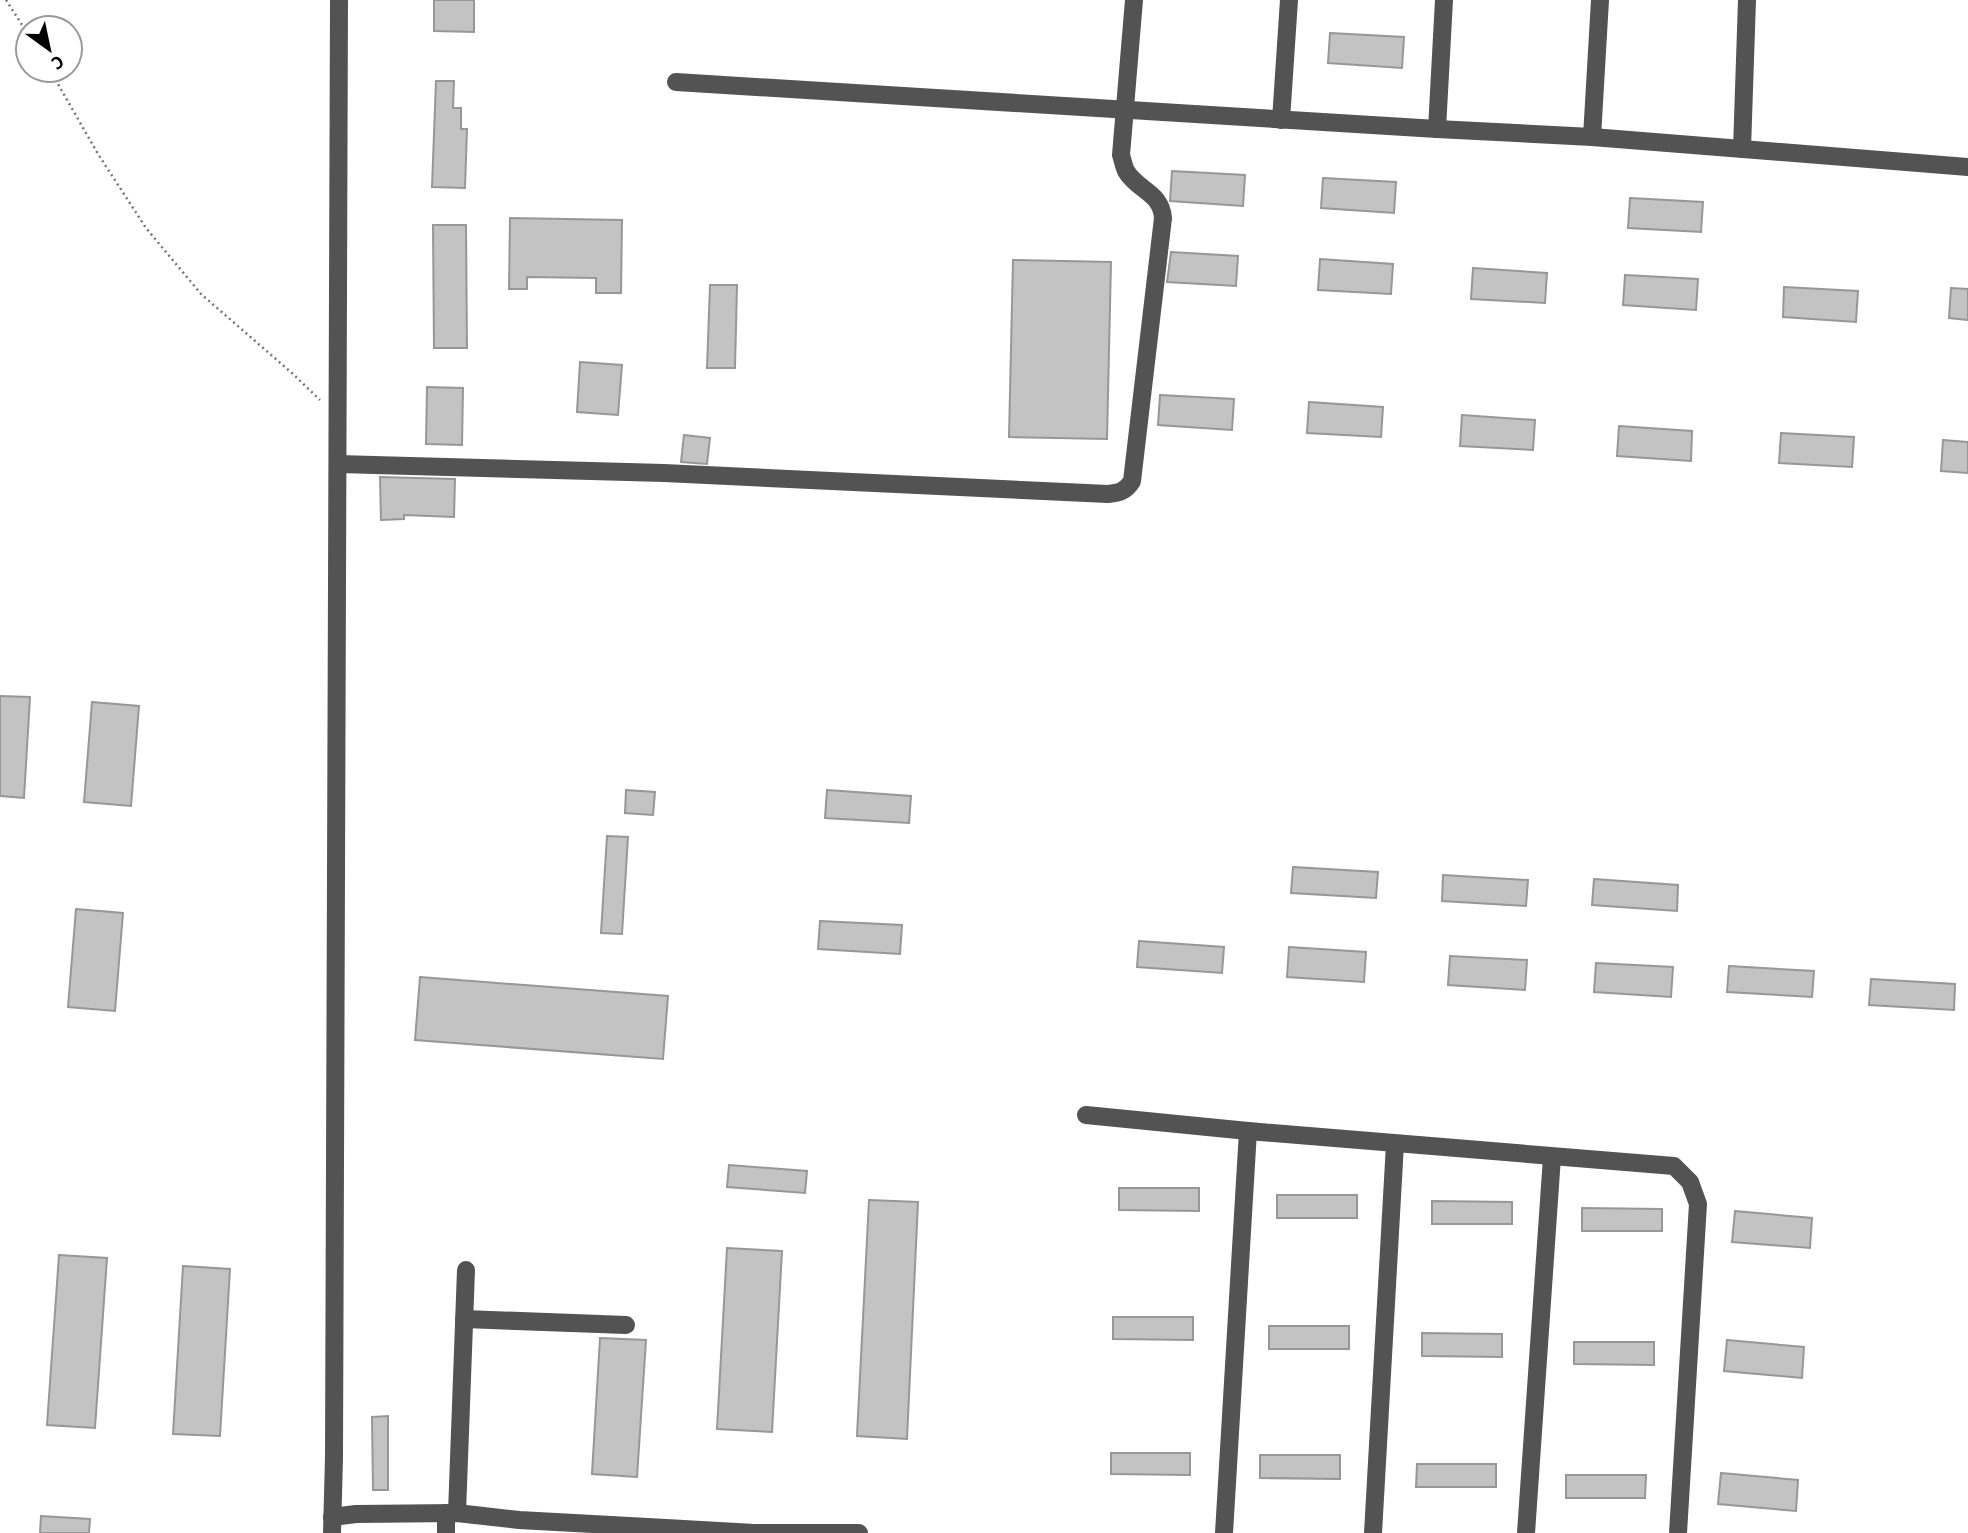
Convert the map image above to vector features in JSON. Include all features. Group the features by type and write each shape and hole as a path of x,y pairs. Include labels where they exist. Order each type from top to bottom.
{"street":[{"path":"339,0 332,1525 356,1514 452,1513 566,1528 859,1533"},
{"path":"338,464 664,473 1108,494 1128,488 1132,481 1163,218 1163,209 1157,198 1135,182 1125,170 1122,155 1134,0"},
{"path":"1281,120 1289,0"},
{"path":"1437,129 1444,0"},
{"path":"1592,137 1600,0"},
{"path":"1742,149 1747,0"},
{"path":"676,82 1592,137 1968,167"},
{"path":"1086,1115 1395,1144 1674,1166 1690,1182 1698,1204 1678,1533"},
{"path":"1223,1533 1248,1131"},
{"path":"1373,1533 1395,1144"},
{"path":"1527,1533 1552,1157"},
{"path":"446,1533 452,1513 466,1270"},
{"path":"464,1319 626,1325"}],"path":[{"path":"58,84 98,154 146,228 193,285 338,417"}],"building":[{"path":"434,0 474,0 474,32 434,31"},
{"path":"1330,33 1404,37 1402,68 1328,63"},
{"path":"436,81 454,81 453,108 461,108 461,129 467,129 465,188 432,187"},
{"path":"1172,171 1245,175 1243,206 1170,201"},
{"path":"1323,178 1396,182 1394,213 1321,208"},
{"path":"1630,198 1703,202 1701,232 1628,228"},
{"path":"510,218 622,220 621,293 596,293 596,278 527,277 527,289 509,289"},
{"path":"433,225 466,225 467,348 434,348"},
{"path":"1171,252 1238,256 1236,286 1167,282"},
{"path":"1320,259 1393,264 1391,294 1318,290"},
{"path":"1013,260 1111,262 1107,439 1009,437"},
{"path":"1473,268 1547,273 1545,303 1471,299"},
{"path":"1625,275 1698,279 1696,310 1623,305"},
{"path":"710,285 737,285 735,368 707,368"},
{"path":"1784,287 1858,291 1856,322 1783,317"},
{"path":"1951,288 1968,289 1968,320 1949,318"},
{"path":"580,362 622,365 618,415 577,412"},
{"path":"427,387 463,388 462,445 426,444"},
{"path":"1160,395 1234,399 1232,430 1158,425"},
{"path":"1309,402 1383,407 1381,437 1307,433"},
{"path":"1462,415 1535,420 1533,450 1460,446"},
{"path":"1619,426 1692,431 1691,461 1617,456"},
{"path":"1781,433 1854,437 1852,467 1779,463"},
{"path":"684,435 710,438 707,464 681,462"},
{"path":"1943,440 1968,442 1968,473 1941,471"},
{"path":"380,477 455,479 454,517 404,515 404,519 381,520"},
{"path":"0,696 30,697 24,798 0,796"},
{"path":"92,702 139,706 131,806 84,802"},
{"path":"626,790 655,792 653,815 625,813"},
{"path":"827,790 911,796 909,823 825,818"},
{"path":"607,836 628,837 622,934 601,933"},
{"path":"1293,867 1378,872 1376,898 1291,893"},
{"path":"1443,875 1528,880 1526,906 1442,901"},
{"path":"1594,879 1678,885 1677,911 1592,905"},
{"path":"76,909 123,913 115,1011 68,1007"},
{"path":"820,921 902,925 900,954 818,949"},
{"path":"1139,941 1224,947 1222,973 1137,967"},
{"path":"1289,947 1366,952 1364,982 1287,977"},
{"path":"1450,956 1527,960 1525,990 1448,985"},
{"path":"1596,963 1673,967 1671,997 1594,992"},
{"path":"1729,966 1814,971 1812,997 1727,992"},
{"path":"420,977 668,996 663,1059 415,1040"},
{"path":"1871,979 1955,984 1954,1010 1869,1005"},
{"path":"729,1165 807,1171 805,1193 727,1187"},
{"path":"1119,1188 1199,1188 1199,1211 1119,1210"},
{"path":"1277,1195 1357,1195 1357,1218 1277,1218"},
{"path":"869,1200 918,1202 907,1439 857,1436"},
{"path":"1432,1201 1512,1202 1512,1224 1432,1224"},
{"path":"1582,1208 1662,1209 1662,1231 1582,1231"},
{"path":"1735,1211 1812,1218 1810,1248 1732,1242"},
{"path":"727,1248 782,1251 772,1432 717,1429"},
{"path":"59,1255 107,1258 95,1428 47,1425"},
{"path":"183,1266 230,1269 220,1436 173,1434"},
{"path":"1113,1317 1193,1317 1193,1340 1113,1339"},
{"path":"1269,1326 1349,1326 1349,1349 1269,1349"},
{"path":"1422,1333 1502,1334 1502,1357 1422,1356"},
{"path":"600,1338 646,1340 637,1477 592,1474"},
{"path":"1727,1340 1804,1347 1802,1378 1724,1371"},
{"path":"1574,1342 1654,1342 1654,1365 1574,1364"},
{"path":"388,1416 388,1490 373,1490 372,1417"},
{"path":"1111,1453 1190,1453 1190,1475 1111,1474"},
{"path":"1260,1455 1340,1455 1340,1479 1260,1478"},
{"path":"1417,1464 1496,1464 1496,1487 1416,1487"},
{"path":"1721,1473 1798,1480 1796,1511 1718,1504"},
{"path":"1566,1475 1646,1475 1645,1498 1566,1498"},
{"path":"41,1516 90,1519 89,1533 40,1533"}]}
